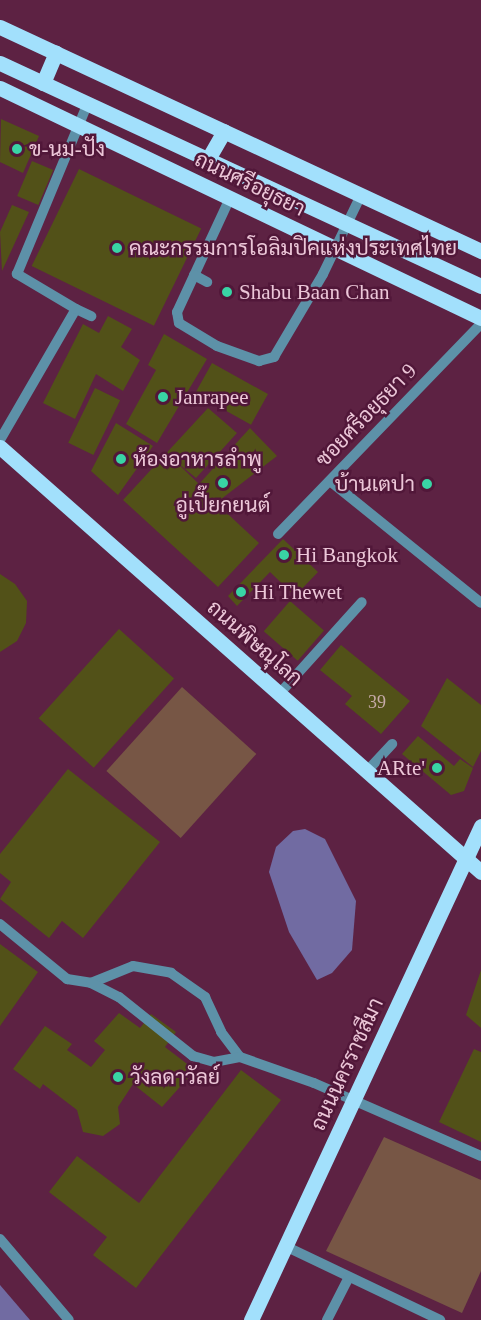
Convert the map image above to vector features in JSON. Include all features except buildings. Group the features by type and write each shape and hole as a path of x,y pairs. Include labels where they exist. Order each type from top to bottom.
{"main road":[{"name":"ถนนศรีอยุธยา","path":"0,27 481,251"},
{"path":"43,83 56,53"},
{"name":"ถนนศรีอยุธยา","path":"0,63 481,286"},
{"name":"ถนนศรีอยุธยา","path":"0,88 481,318"},
{"path":"208,159 224,131"},
{"path":"173,171 186,149"},
{"name":"ถนนพิษณุโลก","path":"0,447 481,872"},
{"name":"ถนนนครราชสีมา","path":"251,1320 481,826"}],"street":[{"path":"88,103 17,274 91,316"},
{"path":"230,198 180,303 179,323 217,346 268,360 336,248 361,195"},
{"path":"194,275 207,282"},
{"path":"0,440 76,309"},
{"name":"ซอยศรีอยุธยา 9","path":"278,534 481,324"},
{"path":"330,481 481,603"},
{"path":"280,693 362,602"},
{"path":"366,771 392,744"},
{"path":"0,924 67,979 91,983 119,997 193,1056 214,1062 240,1057 354,1100 481,1156"},
{"path":"91,983 133,966 171,973 205,997 240,1057"},
{"path":"0,1239 69,1320"},
{"path":"285,1246 440,1320"},
{"path":"327,1320 349,1277"}],"shaded area":[{"path":"182,687 256,754 181,838 106,771"},
{"path":"305,829 325,839 356,901 352,950 332,973 317,980 289,932 269,872 276,847 293,831"},
{"path":"384,1137 481,1180 481,1271 462,1313 326,1251"},
{"path":"0,1285 30,1320 0,1320"}],"place":[{"name":"ข-นม-ปัง","path":"17,149"},
{"name":"คณะกรรมการโอลิมปิคแห่งประเทศไทย","path":"117,248"},
{"name":"Shabu Baan Chan","path":"227,292"},
{"name":"Janrapee","path":"163,397"},
{"name":"ห้องอาหารลำพู","path":"121,459"},
{"name":"อู่เปี๊ยกยนต์","path":"223,483"},
{"name":"บ้านเตปา","path":"427,484"},
{"name":"Hi Bangkok","path":"284,555"},
{"name":"Hi Thewet","path":"241,592"},
{"name":"ARte'","path":"437,768"},
{"name":"วังลดาวัลย์","path":"118,1077"}]}
